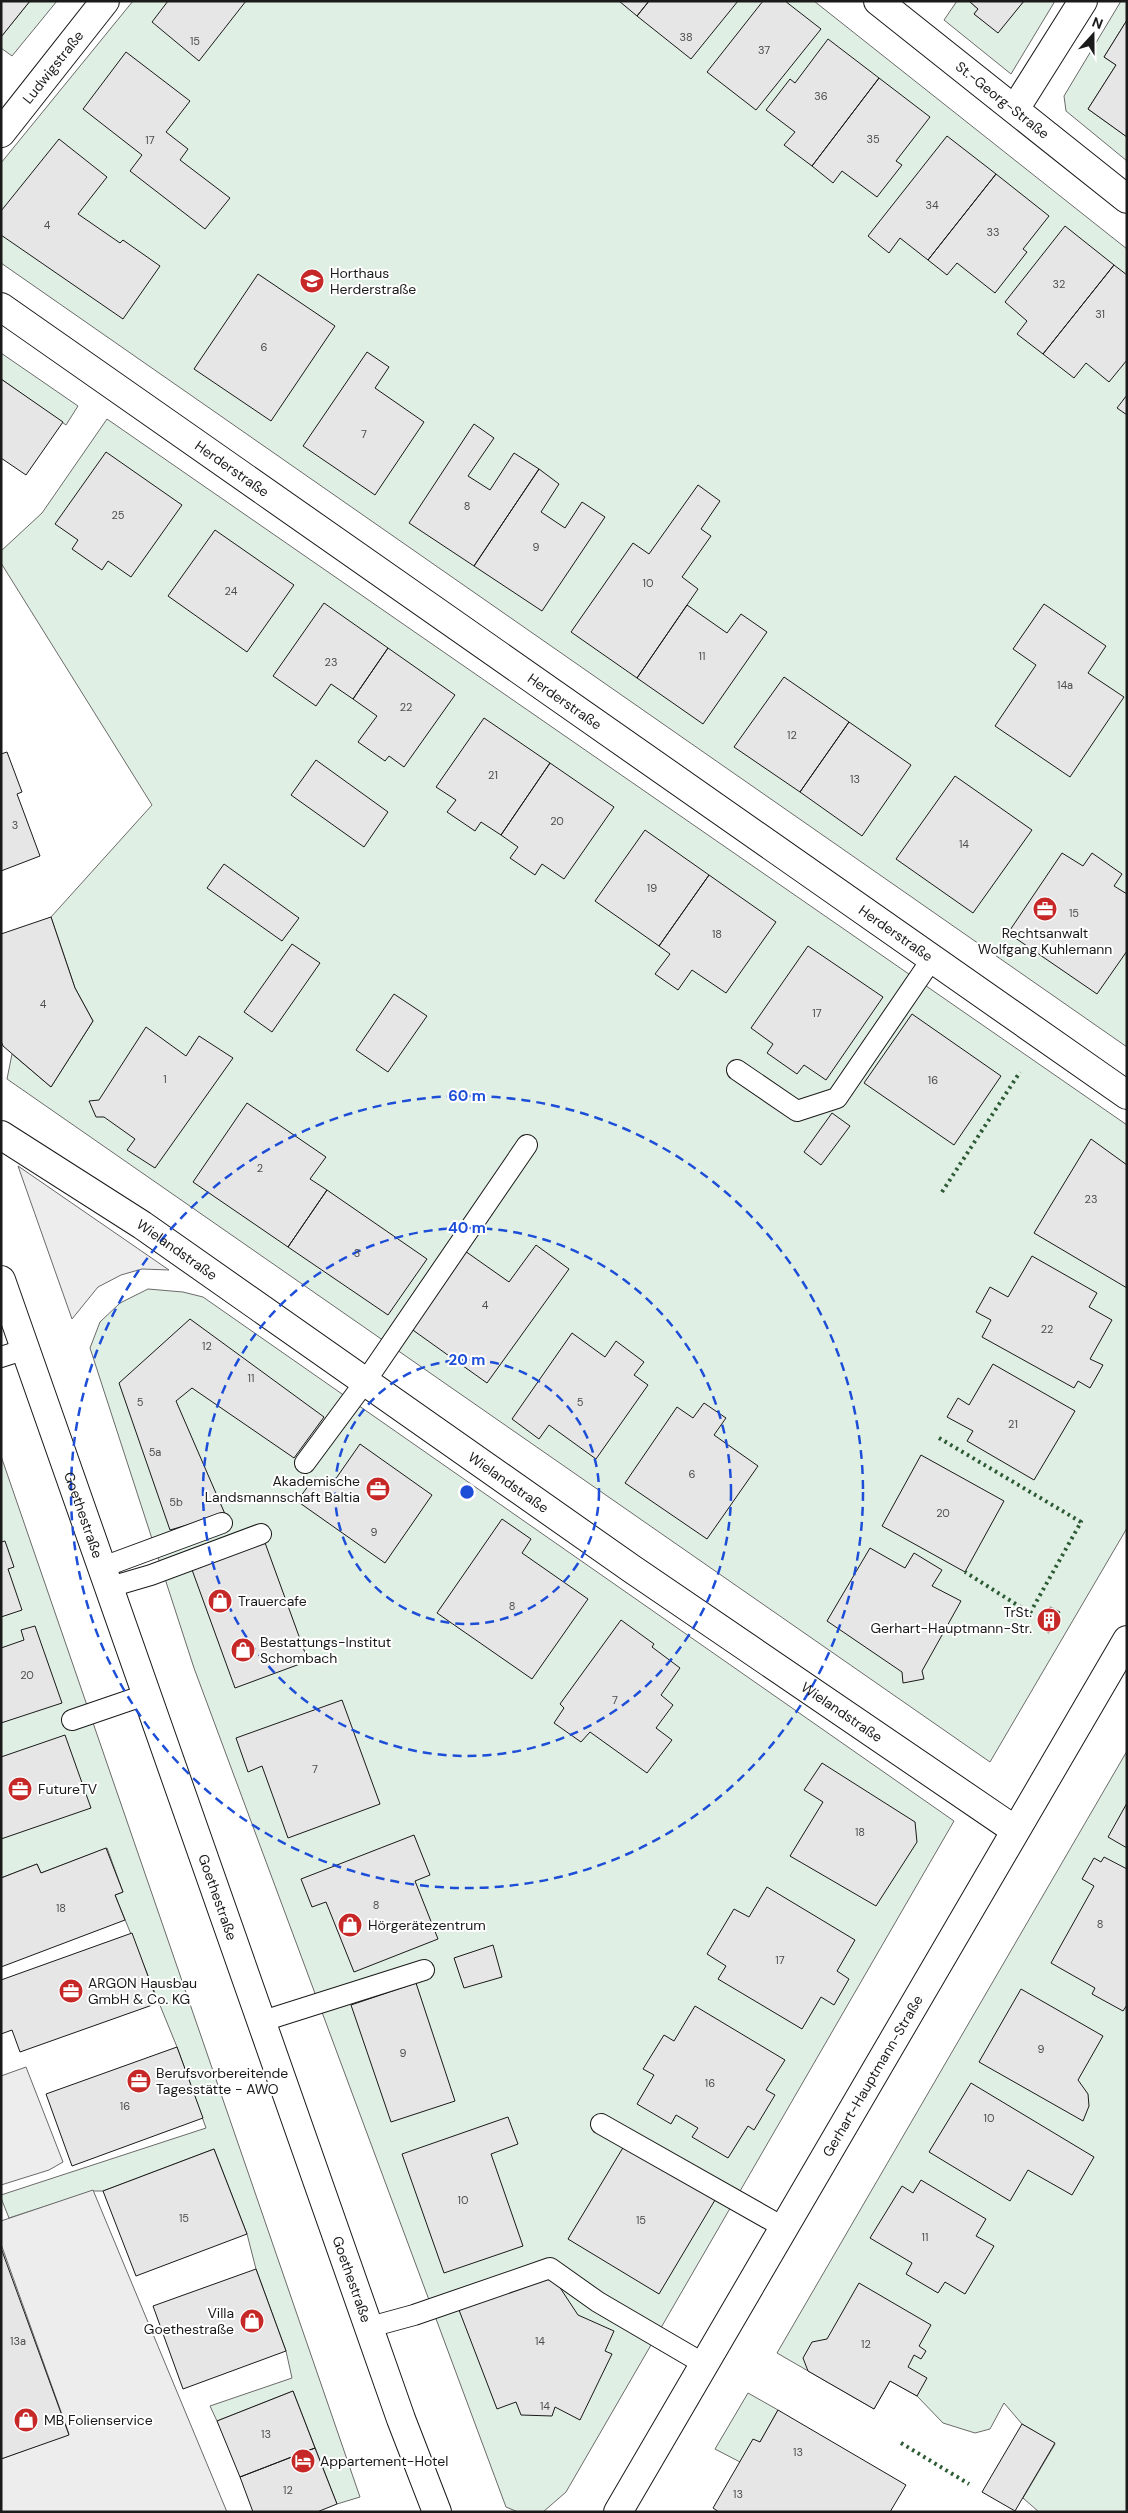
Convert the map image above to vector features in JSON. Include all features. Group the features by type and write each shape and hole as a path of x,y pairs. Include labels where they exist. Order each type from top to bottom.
{"street":[{"name":"Ludwigstraße","path":"1,133 105,1"},
{"name":"St.-Georg-Straße","path":"878,1 1127,199"},
{"path":"1014,109 1083,1"},
{"name":"Herderstraße","path":"1,307 1127,1095"},
{"name":"Wielandstraße","path":"1,1135 142,1225 632,1569 1015,1830"},
{"name":"Goethestraße","path":"1,1280 14,1353 106,1577 402,2419 437,2512"},
{"name":"Gerhart-Hauptmann-Straße","path":"618,2512 1127,1640"}],"lane":[{"path":"738,1070 798,1112 837,1098 932,959"},
{"path":"305,1463 365,1382 527,1145"},
{"path":"106,1577 222,1523"},
{"path":"106,1577 151,1575 261,1534"},
{"path":"72,1720 148,1694"},
{"path":"263,2021 424,1970"},
{"path":"601,2124 783,2227"},
{"path":"370,2327 414,2315 550,2268 598,2302 704,2364"}],"green space":[{"path":"30,1 57,1 12,56 1,48 1,37"},
{"path":"133,1 814,1 1127,249 1127,1047 1,263 1,163"},
{"path":"957,1 969,1 978,9 974,14 998,32 1024,1 1055,1 1011,74 944,20"},
{"path":"1121,1 1127,1 1127,20 1104,57 1116,65 1088,109 1127,137 1127,161 1066,111 1064,96"},
{"path":"1,353 78,406 66,425 1,379"},
{"path":"107,419 1127,1125 1127,1528 990,1762 7,1079 12,1054 51,1087 93,1021 75,988 51,917 152,805 1,563 1,551 42,513"},
{"path":"148,1289 183,1292 203,1297 954,1821 566,2492 543,2512 518,2512 506,2507 194,1668 90,1348 100,1322 120,1303"},
{"path":"1,1456 360,2497 337,2504 293,2391 217,2421 210,2406 292,2378 286,2351 256,2269 247,2234 214,2149 103,2191 93,2191 9,2218 1,2198 1,2195 206,2128 177,2047 115,1895 123,1892 107,1848 41,1873 37,1864 1,1878"},
{"path":"1127,1751 1127,2512 1039,2512 1023,2498 1055,2444 1022,2424 1004,2403 990,2429 975,2433 943,2423 917,2396 890,2381 874,2409 777,2353"},
{"path":"748,2393 778,2410 760,2442 740,2462 715,2449"}],"shaded area":[{"path":"18,1166 169,1270 142,1269 121,1275 98,1287 72,1319"},
{"path":"26,2067 63,2162 49,2170 1,2185 1,2076"},
{"path":"93,2190 227,2512 1,2512 1,2459 69,2434 1,2244 1,2221"}],"building":[{"path":"1,1 30,1 1,37"},
{"path":"168,1 246,1 199,61 152,22"},
{"path":"619,1 649,1 637,16"},
{"path":"649,1 738,1 691,59 637,16"},
{"path":"763,1 785,1 821,29 756,110 707,72"},
{"path":"969,1 1024,1 998,33 974,14 978,9"},
{"path":"1127,20 1127,137 1088,109 1116,65 1104,57"},
{"path":"828,39 879,78 812,166 784,145 795,132 766,110 790,79 795,83"},
{"path":"126,52 190,101 166,132 188,149 180,160 230,198 205,229 130,171 142,155 83,109"},
{"path":"879,78 930,117 896,161 902,165 877,197 842,171 833,183 812,166"},
{"path":"947,136 996,174 928,260 900,238 889,253 868,236"},
{"path":"59,139 107,177 78,214 120,243 123,240 160,266 123,319 1,235 1,211"},
{"path":"996,174 1049,216 1023,249 1027,252 995,293 957,263 947,275 928,260"},
{"path":"1065,226 1114,265 1043,354 1017,334 1027,321 1005,302"},
{"path":"1114,265 1127,275 1127,360 1109,382 1086,363 1074,378 1043,354"},
{"path":"258,274 335,326 271,421 194,369"},
{"path":"367,352 389,367 375,388 424,422 375,495 303,446"},
{"path":"1,379 63,422 26,475 1,458"},
{"path":"1127,395 1127,415 1117,408"},
{"path":"474,424 494,438 468,476 490,490 514,453 539,469 474,566 409,523"},
{"path":"106,452 182,505 131,577 108,561 102,570 72,549 78,540 55,524"},
{"path":"539,469 559,484 541,512 565,528 582,502 605,517 542,611 474,566"},
{"path":"698,485 720,501 701,529 711,536 682,577 698,589 637,678 571,632 633,543 649,554"},
{"path":"215,530 294,585 247,652 168,596"},
{"path":"324,603 388,648 353,699 331,684 316,706 273,676"},
{"path":"1044,604 1106,646 1088,673 1124,697 1070,777 995,726 1036,665 1013,649"},
{"path":"687,605 727,633 741,614 767,632 703,724 637,678"},
{"path":"388,648 455,695 404,767 389,756 385,761 358,742 377,716 353,699"},
{"path":"784,677 849,722 800,792 734,747"},
{"path":"484,718 550,763 501,835 481,822 475,831 447,812 456,800 436,787"},
{"path":"849,722 911,765 862,836 800,792"},
{"path":"7,752 22,792 17,794 40,856 1,871 1,754"},
{"path":"316,760 388,812 364,847 291,795"},
{"path":"550,763 614,807 564,879 542,864 535,875 510,858 518,847 501,835"},
{"path":"955,776 1032,830 973,913 896,859"},
{"path":"645,830 709,875 659,946 595,901"},
{"path":"1062,853 1083,866 1092,853 1122,874 1114,886 1127,894 1127,951 1097,994 1008,933"},
{"path":"224,864 299,918 282,941 207,888"},
{"path":"709,875 776,922 726,993 692,970 678,990 655,974 670,954 659,946"},
{"path":"51,917 75,988 93,1021 51,1087 3,1046 1,1041 1,934"},
{"path":"292,944 320,963 272,1032 244,1012"},
{"path":"808,946 883,997 826,1080 804,1065 797,1074 767,1053 773,1044 751,1028"},
{"path":"394,994 427,1016 388,1072 356,1050"},
{"path":"912,1014 1001,1076 954,1145 864,1083"},
{"path":"146,1027 186,1056 199,1036 233,1058 155,1168 127,1150 135,1139 104,1117 96,1117 89,1101 99,1100"},
{"path":"247,1103 326,1157 310,1179 327,1190 288,1247 193,1182"},
{"path":"832,1113 850,1126 821,1165 804,1152"},
{"path":"1091,1139 1127,1165 1127,1288 1034,1233"},
{"path":"327,1190 427,1259 388,1315 288,1247"},
{"path":"536,1245 569,1269 487,1383 410,1328 465,1251 509,1282"},
{"path":"1032,1256 1097,1293 1089,1307 1112,1320 1090,1359 1103,1365 1090,1388 1078,1381 1074,1388 982,1337 991,1320 976,1312 990,1287 1008,1297"},
{"path":"190,1319 324,1417 294,1458 192,1388 176,1401 225,1514 170,1530 119,1383"},
{"path":"572,1333 605,1357 616,1341 644,1362 634,1375 648,1385 596,1459 549,1425 539,1439 512,1419"},
{"path":"993,1364 1075,1411 1034,1480 967,1441 973,1431 947,1417 958,1398 969,1405"},
{"path":"704,1403 726,1418 714,1435 758,1466 707,1539 625,1483 677,1407 693,1418"},
{"path":"360,1444 432,1495 385,1563 297,1501 315,1477 330,1487"},
{"path":"921,1455 1004,1501 965,1572 882,1526"},
{"path":"502,1519 531,1539 522,1553 588,1599 532,1679 437,1613"},
{"path":"264,1540 308,1661 235,1688 191,1567"},
{"path":"5,1541 14,1567 8,1569 22,1610 1,1617 1,1542"},
{"path":"870,1548 905,1568 914,1553 942,1570 932,1586 961,1601 922,1671 924,1679 903,1683 902,1672 827,1621"},
{"name":"TrSt. Gerhart-Hauptmann-Str.","path":"1050,1607 1060,1612 1049,1633 1039,1627"},
{"path":"621,1620 654,1644 652,1647 680,1668 661,1695 673,1705 656,1728 672,1740 647,1773 590,1732 581,1742 554,1723 564,1708 560,1704"},
{"path":"35,1626 62,1703 1,1723 1,1648 24,1640 21,1630"},
{"path":"342,1700 380,1804 288,1838 262,1766 248,1772 236,1738"},
{"path":"65,1735 91,1808 1,1839 1,1757"},
{"path":"822,1763 915,1822 917,1842 876,1906 790,1856 823,1802 804,1790"},
{"path":"1127,1803 1127,1848 1108,1837"},
{"path":"414,1835 430,1875 415,1881 438,1939 354,1972 326,1902 312,1907 301,1879"},
{"path":"106,1848 123,1892 115,1895 125,1920 1,1967 1,1878 37,1864 41,1873"},
{"path":"1104,1857 1127,1869 1127,2005 1123,2011 1092,1994 1095,1988 1051,1963 1094,1886 1082,1879 1094,1858 1101,1862"},
{"path":"767,1887 855,1940 837,1971 849,1979 834,2005 821,1997 802,2029 718,1979 726,1966 707,1954 734,1909 749,1917"},
{"path":"132,1933 158,2003 20,2052 12,2030 1,2034 1,1980"},
{"path":"493,1945 502,1977 464,1988 454,1958"},
{"path":"416,1983 455,2101 391,2122 351,2005"},
{"path":"1021,1989 1103,2036 1078,2080 1088,2094 1089,2106 1083,2121 979,2062"},
{"path":"695,2006 785,2060 766,2090 775,2095 754,2130 748,2126 728,2158 692,2137 698,2128 676,2115 671,2124 637,2104 654,2075 643,2069 664,2035 674,2041"},
{"path":"177,2047 203,2118 72,2166 46,2094"},
{"path":"971,2083 1094,2157 1072,2195 1028,2170 1010,2201 929,2152"},
{"path":"508,2117 518,2144 491,2154 523,2246 444,2273 402,2154"},
{"path":"624,2146 715,2200 659,2294 568,2239"},
{"path":"214,2149 247,2234 136,2276 103,2191"},
{"path":"921,2180 986,2219 976,2236 994,2246 965,2294 945,2282 938,2293 906,2274 912,2263 870,2238 902,2186 913,2193"},
{"path":"1,2248 69,2435 1,2459"},
{"path":"256,2269 286,2351 183,2389 153,2306"},
{"path":"551,2274 578,2315 614,2331 605,2351 612,2354 580,2420 555,2407 552,2416 521,2415 516,2402 497,2409 459,2310"},
{"path":"859,2283 931,2325 919,2346 926,2351 921,2359 914,2355 908,2367 927,2378 917,2396 890,2381 874,2409 808,2371 803,2358 812,2342 827,2339"},
{"path":"293,2391 315,2448 240,2477 217,2421"},
{"path":"778,2410 906,2485 890,2512 719,2512 713,2508 753,2439 760,2442"},
{"path":"1022,2424 1055,2443 1015,2511 982,2492"},
{"path":"315,2448 337,2504 317,2512 253,2512 240,2477"}],"hedge":[{"path":"942,1192 1020,1072"},
{"path":"939,1438 1081,1522 1030,1613 965,1572"},
{"path":"901,2443 969,2484"}],"place":[{"name":"Horthaus Herderstraße","path":"312,281"},
{"name":"Rechtsanwalt Wolfgang Kuhlemann","path":"1045,909"},
{"name":"Akademische Landsmannschaft Baltia","path":"378,1489"},
{"name":"Trauercafe","path":"220,1601"},
{"name":"TrSt. Gerhart-Hauptmann-Str.","path":"1049,1620"},
{"name":"Bestattungs-Institut Schombach","path":"243,1650"},
{"name":"FutureTV","path":"20,1789"},
{"name":"Hörgerätezentrum","path":"350,1925"},
{"name":"ARGON Hausbau GmbH & Co. KG","path":"71,1991"},
{"name":"Berufsvorbereitende Tagesstätte - AWO","path":"139,2081"},
{"name":"Villa Goethestraße","path":"252,2321"},
{"name":"MB Folienservice","path":"26,2420"},
{"name":"Appartement-Hotel","path":"303,2461"}]}
